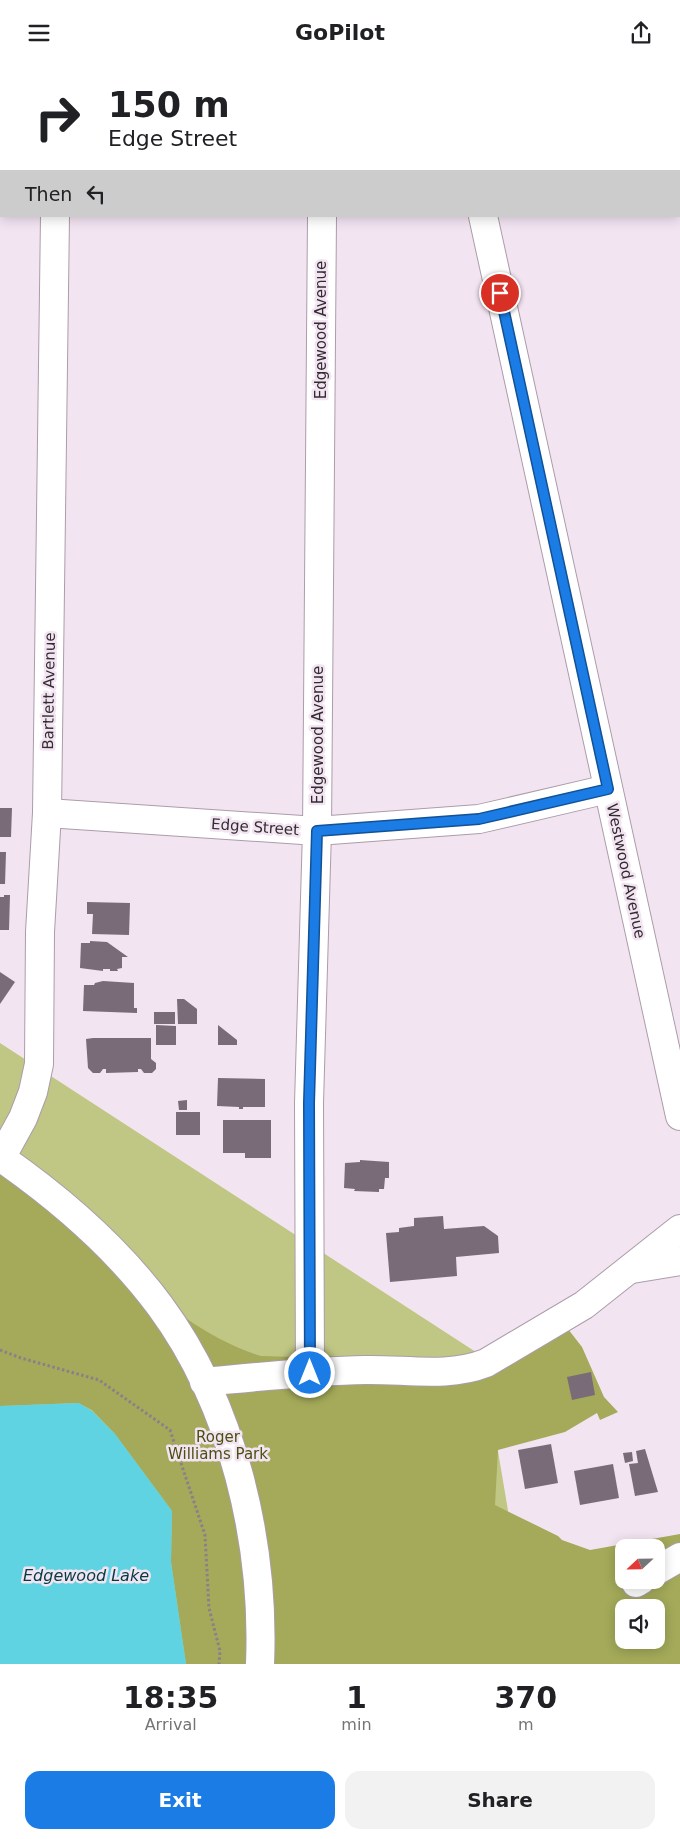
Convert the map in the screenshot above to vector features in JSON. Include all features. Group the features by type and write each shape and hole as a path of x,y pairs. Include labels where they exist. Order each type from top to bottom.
{"street":[{"name":"Bartlett Avenue","path":"1,1157 22,1118 33,1092 39,1064 40,932 48,813 55,217"},
{"name":"Edgewood Avenue","path":"310,1373 309,1103 317,831 322,217"},
{"name":"Westwood Avenue","path":"483,217 680,1116"},
{"name":"Edge Street","path":"48,813 317,831 479,819 608,789"},
{"path":"1,1157 76,1217 101,1240 143,1285 174,1327 204,1382 238,1473 253,1537 261,1604 260,1664"},
{"path":"204,1382 310,1373 368,1370 449,1371 474,1368 486,1363 584,1305 632,1269 680,1229"},
{"path":"632,1269 680,1261"},
{"path":"665,1566 680,1557"}],"path":[{"path":"0,1350 21,1358 99,1380 170,1430 205,1535 209,1608 220,1651 219,1664"}],"green space":[{"name":"Roger Williams Park","path":"0,1043 482,1356 522,1594 615,1581 615,1589 659,1589 661,1599 615,1599 615,1649 665,1649 665,1612 680,1664 0,1664"},
{"name":"Roger Williams Park","path":"0,1167 166,1304 220,1339 261,1356 465,1362 561,1320 582,1347 604,1397 618,1412 600,1420 597,1413 565,1432 498,1450 495,1505 558,1536 562,1540 590,1550 615,1546 615,1589 665,1589 665,1539 652,1539 680,1534 680,1664 186,1664 171,1562 172,1511 115,1434 92,1410 78,1403 0,1406"}],"water":[{"name":"Edgewood Lake","path":"79,1403 92,1411 115,1434 172,1511 171,1562 186,1664 0,1664 0,1406"}],"building":[{"path":"0,808 12,808 11,837 0,837"},
{"path":"0,852 6,852 5,884 0,884"},
{"path":"4,895 10,895 9,930 0,930 0,897 4,897"},
{"path":"87,902 130,903 129,935 92,934 93,914 87,914"},
{"path":"90,941 107,942 128,957 122,957 122,968 117,969 118,971 103,969 103,971 80,968 81,943 90,943"},
{"path":"0,972 15,982 0,1004"},
{"path":"103,981 134,983 134,1008 137,1008 137,1013 83,1011 84,985 94,985"},
{"path":"177,999 184,999 197,1009 197,1024 178,1024"},
{"path":"154,1012 175,1012 175,1024 154,1024"},
{"path":"156,1025 176,1026 176,1045 156,1045"},
{"path":"218,1025 237,1040 237,1045 218,1045"},
{"path":"151,1038 151,1059 156,1063 156,1069 152,1073 144,1073 141,1069 138,1069 138,1072 106,1073 106,1069 103,1069 100,1073 93,1073 88,1068 86,1039"},
{"path":"218,1078 265,1079 265,1107 243,1107 243,1109 239,1109 239,1107 217,1106"},
{"path":"187,1100 187,1110 179,1110 178,1101"},
{"path":"176,1112 200,1112 200,1135 176,1135"},
{"path":"223,1120 271,1120 271,1158 245,1158 245,1153 223,1153"},
{"path":"360,1160 389,1162 389,1178 385,1178 384,1189 379,1189 379,1192 354,1191 355,1189 344,1188 345,1163 360,1162"},
{"path":"443,1216 444,1229 484,1226 498,1236 499,1253 456,1257 457,1276 390,1282 386,1233 399,1232 399,1228 414,1226 414,1218"},
{"path":"591,1372 595,1395 572,1400 567,1377"},
{"path":"551,1444 558,1483 525,1489 518,1450"},
{"path":"645,1449 658,1492 635,1496 629,1464 638,1463 636,1451"},
{"path":"632,1452 633,1461 625,1463 623,1453"},
{"path":"613,1464 619,1498 580,1505 574,1471"}],"route":[{"path":"310,1373 309,1103 316,919 317,831 479,819 608,789 500,293"}]}
